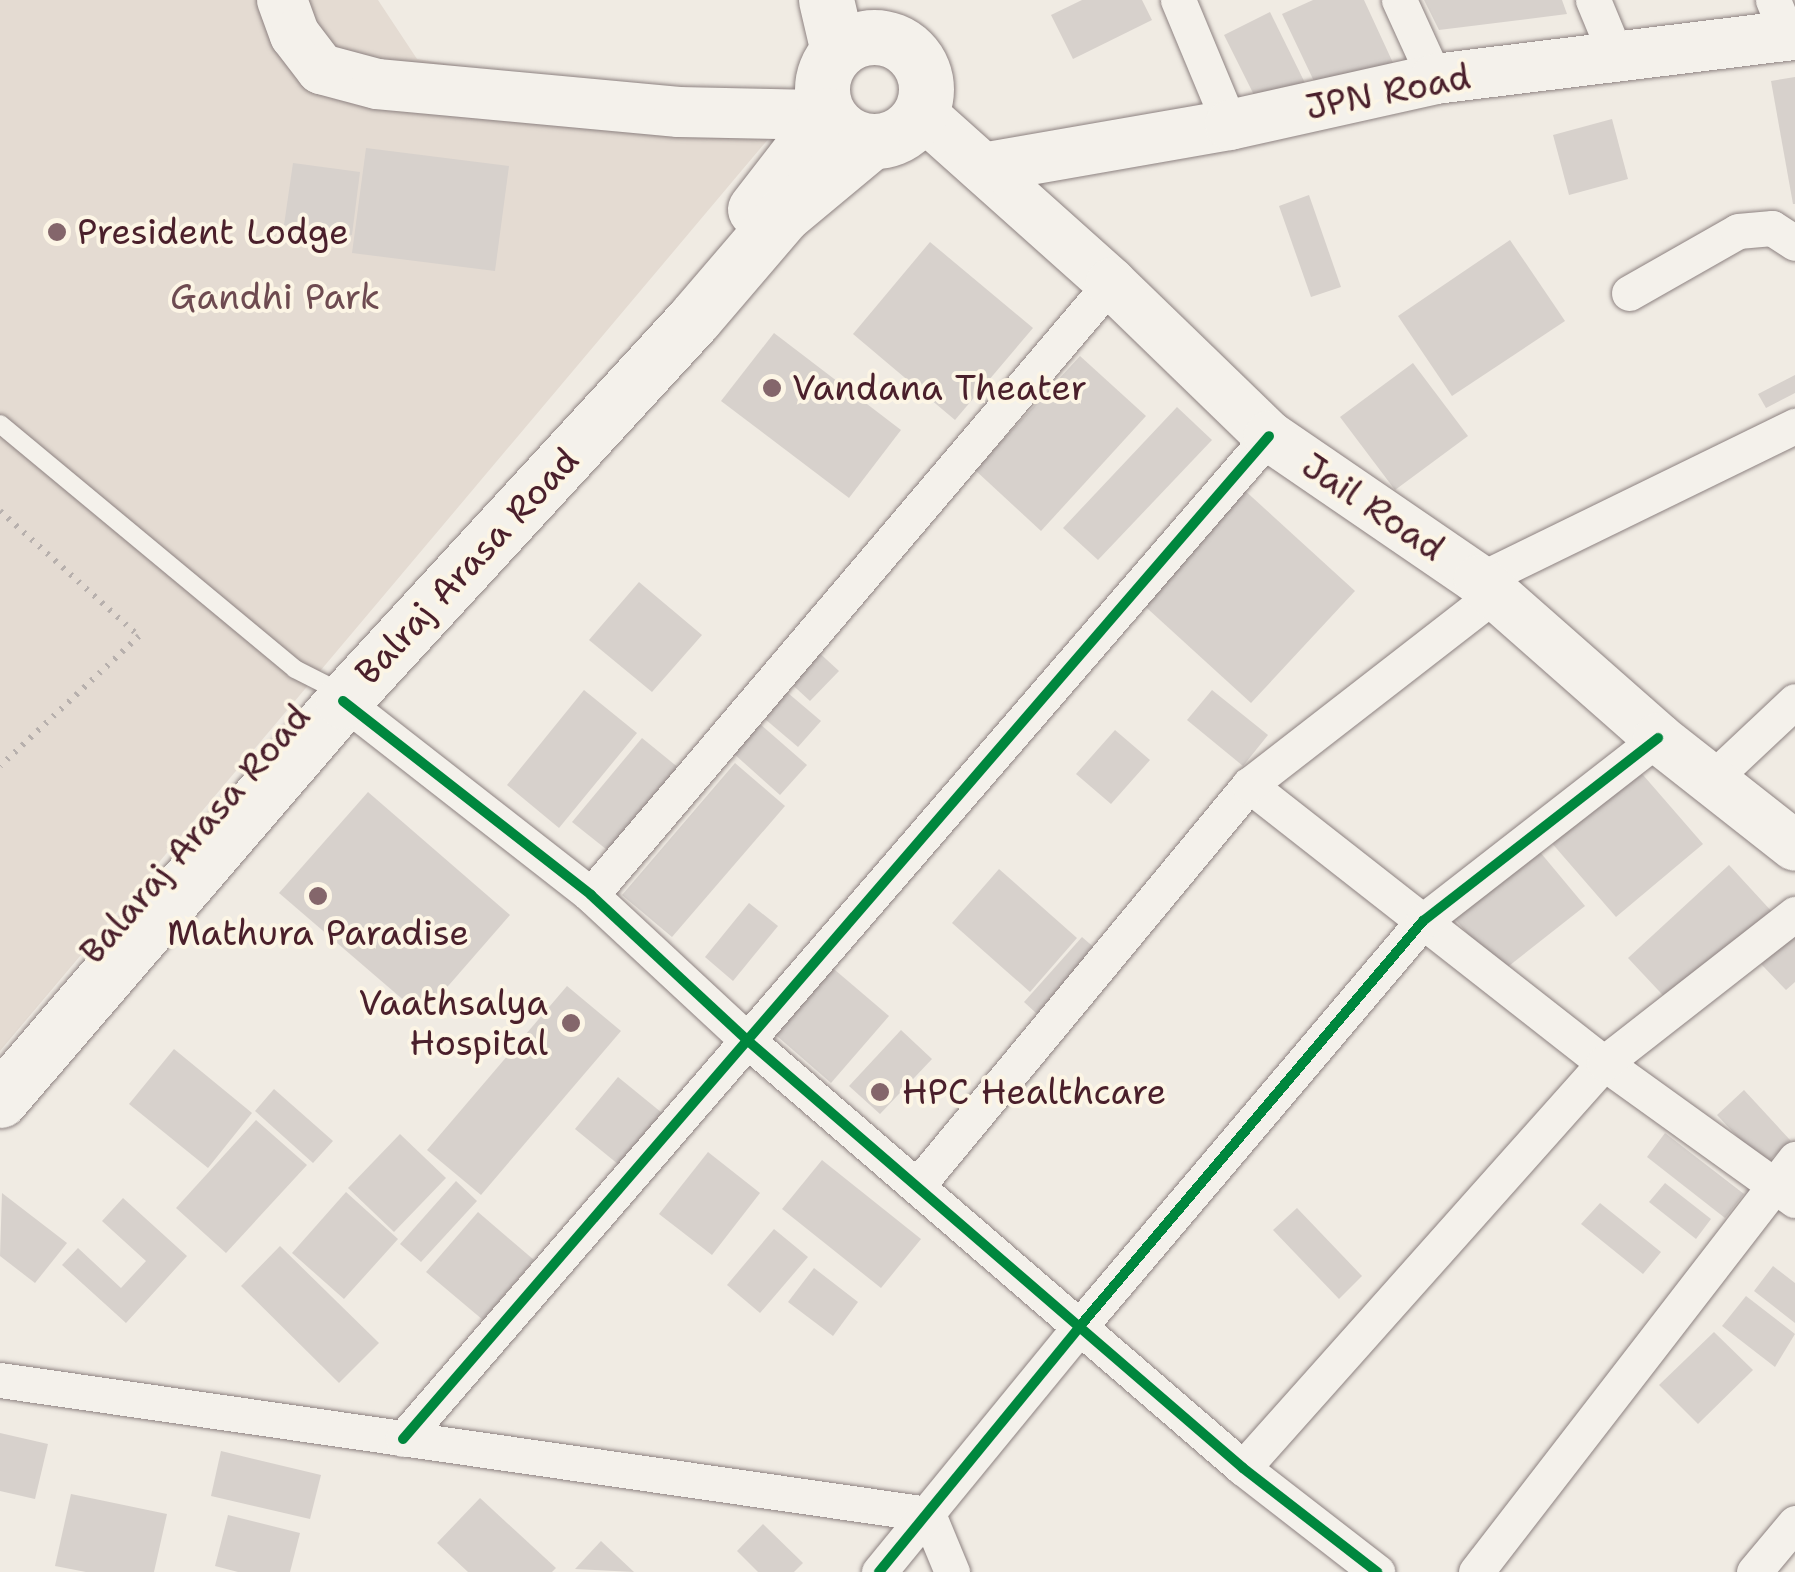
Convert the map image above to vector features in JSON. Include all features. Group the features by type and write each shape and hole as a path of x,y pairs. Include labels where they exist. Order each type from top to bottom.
{"main road":[{"path":"288,17 320,69 377,84 850,128 894,137 921,112 926,82 910,50 858,22 822,80 850,128"},
{"name":"JPN Road","path":"983,168 1230,124 1434,79 1617,58 1785,23"},
{"name":"Jail Road","path":"921,112 1111,283 1269,436 1487,587 1658,738 1795,846"},
{"name":"Balraj Arasa Road","path":"0,1100 333,692 784,214 850,128"},
{"name":"Balaraj Arasa Road","path":"0,1061 333,692"}],"street":[{"path":"1178,0 1230,124"},
{"path":"1400,0 1434,79"},
{"path":"1593,0 1617,58"},
{"path":"1629,292 1738,231 1772,228 1795,242"},
{"path":"591,895 1111,283"},
{"path":"917,1186 1249,785 1487,587 1795,426"},
{"path":"403,1438 1269,436"},
{"path":"333,692 591,895 747,1040 1243,1468 1377,1572"},
{"path":"1711,780 1795,701"},
{"path":"879,1572 1080,1326 1423,922 1658,738"},
{"path":"1249,785 1604,1063 1788,1180 1476,1572"},
{"path":"1243,1468 1604,1063 1795,914"},
{"path":"0,1380 928,1514"},
{"path":"928,1514 952,1572"},
{"path":"1754,1572 1795,1523"}],"lane":[{"path":"0,424 295,668 333,692"}],"path":[{"path":"0,511 139,636 0,766"}],"green space":[{"name":"Gandhi Park","path":"0,0 378,0 417,59 786,118 0,1051"}],"building":[{"path":"1082,0 1142,0 1152,20 1073,59 1051,15"},
{"path":"1313,0 1364,0 1394,65 1322,98 1282,14"},
{"path":"1424,0 1562,0 1567,14 1439,30"},
{"path":"1270,12 1306,85 1260,107 1224,35"},
{"path":"1795,77 1795,204 1793,204 1771,81"},
{"path":"1612,119 1628,179 1569,195 1553,135"},
{"path":"366,148 509,166 495,271 352,253"},
{"path":"293,163 360,172 352,235 284,225"},
{"path":"1309,195 1341,287 1311,297 1279,206"},
{"path":"1510,240 1565,321 1452,396 1398,316"},
{"path":"930,242 1033,328 955,420 853,334"},
{"path":"774,333 901,430 849,498 721,401"},
{"path":"1080,356 1146,416 1041,531 975,470"},
{"path":"1413,363 1468,436 1395,490 1340,417"},
{"path":"1795,375 1795,393 1766,408 1758,394"},
{"path":"1177,407 1212,440 1098,560 1063,528"},
{"path":"1241,487 1355,591 1251,703 1137,599"},
{"path":"639,582 702,635 652,692 589,640"},
{"path":"814,648 839,671 810,701 785,678"},
{"path":"775,682 821,721 798,747 753,709"},
{"path":"584,690 637,733 559,828 507,785"},
{"path":"1212,690 1268,735 1243,766 1187,720"},
{"path":"751,716 807,765 780,795 724,745"},
{"path":"1115,730 1150,760 1111,804 1076,774"},
{"path":"642,738 685,773 616,857 572,822"},
{"path":"735,763 785,806 672,937 622,895"},
{"path":"1637,768 1703,844 1616,917 1550,841"},
{"path":"368,792 510,915 422,1016 279,893"},
{"path":"1530,840 1585,906 1500,973 1446,908"},
{"path":"1729,865 1774,914 1673,1006 1628,958"},
{"path":"999,869 1077,938 1030,992 952,923"},
{"path":"749,903 778,926 733,981 705,957"},
{"path":"1795,932 1795,982 1786,990 1761,964"},
{"path":"1082,937 1105,957 1047,1023 1024,1002"},
{"path":"828,964 889,1016 831,1083 770,1030"},
{"path":"567,986 621,1031 481,1195 427,1150"},
{"path":"901,1030 932,1059 880,1114 849,1086"},
{"path":"174,1049 252,1113 208,1168 129,1104"},
{"path":"618,1077 667,1117 624,1169 575,1129"},
{"path":"274,1089 333,1141 313,1163 255,1111"},
{"path":"1744,1090 1791,1141 1764,1165 1717,1115"},
{"path":"256,1120 307,1165 226,1253 176,1208"},
{"path":"1665,1133 1744,1194 1725,1218 1647,1157"},
{"path":"400,1134 446,1178 394,1232 348,1188"},
{"path":"708,1152 760,1193 712,1255 659,1214"},
{"path":"822,1160 921,1239 881,1288 782,1209"},
{"path":"456,1181 477,1201 421,1262 400,1244"},
{"path":"1665,1183 1711,1219 1696,1239 1649,1202"},
{"path":"346,1192 398,1239 344,1299 292,1253"},
{"path":"2,1193 67,1243 35,1283 0,1256"},
{"path":"123,1198 187,1256 126,1323 62,1265 78,1248 121,1288 146,1261 102,1221"},
{"path":"1600,1203 1661,1252 1643,1274 1581,1224"},
{"path":"1297,1208 1362,1276 1339,1299 1273,1230"},
{"path":"478,1212 534,1260 483,1320 426,1272"},
{"path":"774,1229 808,1257 760,1313 727,1285"},
{"path":"280,1246 379,1343 339,1383 241,1286"},
{"path":"1773,1266 1795,1283 1795,1323 1754,1291"},
{"path":"814,1268 858,1302 833,1336 788,1302"},
{"path":"1746,1296 1795,1334 1775,1367 1722,1326"},
{"path":"1714,1332 1753,1370 1698,1424 1659,1385"},
{"path":"0,1433 48,1444 35,1499 0,1491"},
{"path":"221,1451 321,1475 310,1519 211,1496"},
{"path":"71,1494 167,1514 154,1572 86,1572 55,1566"},
{"path":"480,1498 556,1568 552,1572 468,1572 437,1543"},
{"path":"228,1515 300,1533 290,1572 238,1572 215,1566"},
{"path":"763,1524 803,1563 794,1572 758,1572 737,1551"},
{"path":"601,1541 634,1572 575,1569"}],"cycle path":[{"path":"403,1439 1269,436"},
{"path":"343,701 591,895 747,1040 1243,1468 1377,1572"},
{"path":"879,1572 1080,1326 1423,921 1658,738"}],"place":[{"name":"President Lodge","path":"57,232"},
{"name":"Vandana Theater","path":"772,388"},
{"name":"Mathura Paradise","path":"318,896"},
{"name":"Vaathsalya Hospital","path":"571,1023"},
{"name":"HPC Healthcare","path":"880,1092"}]}
